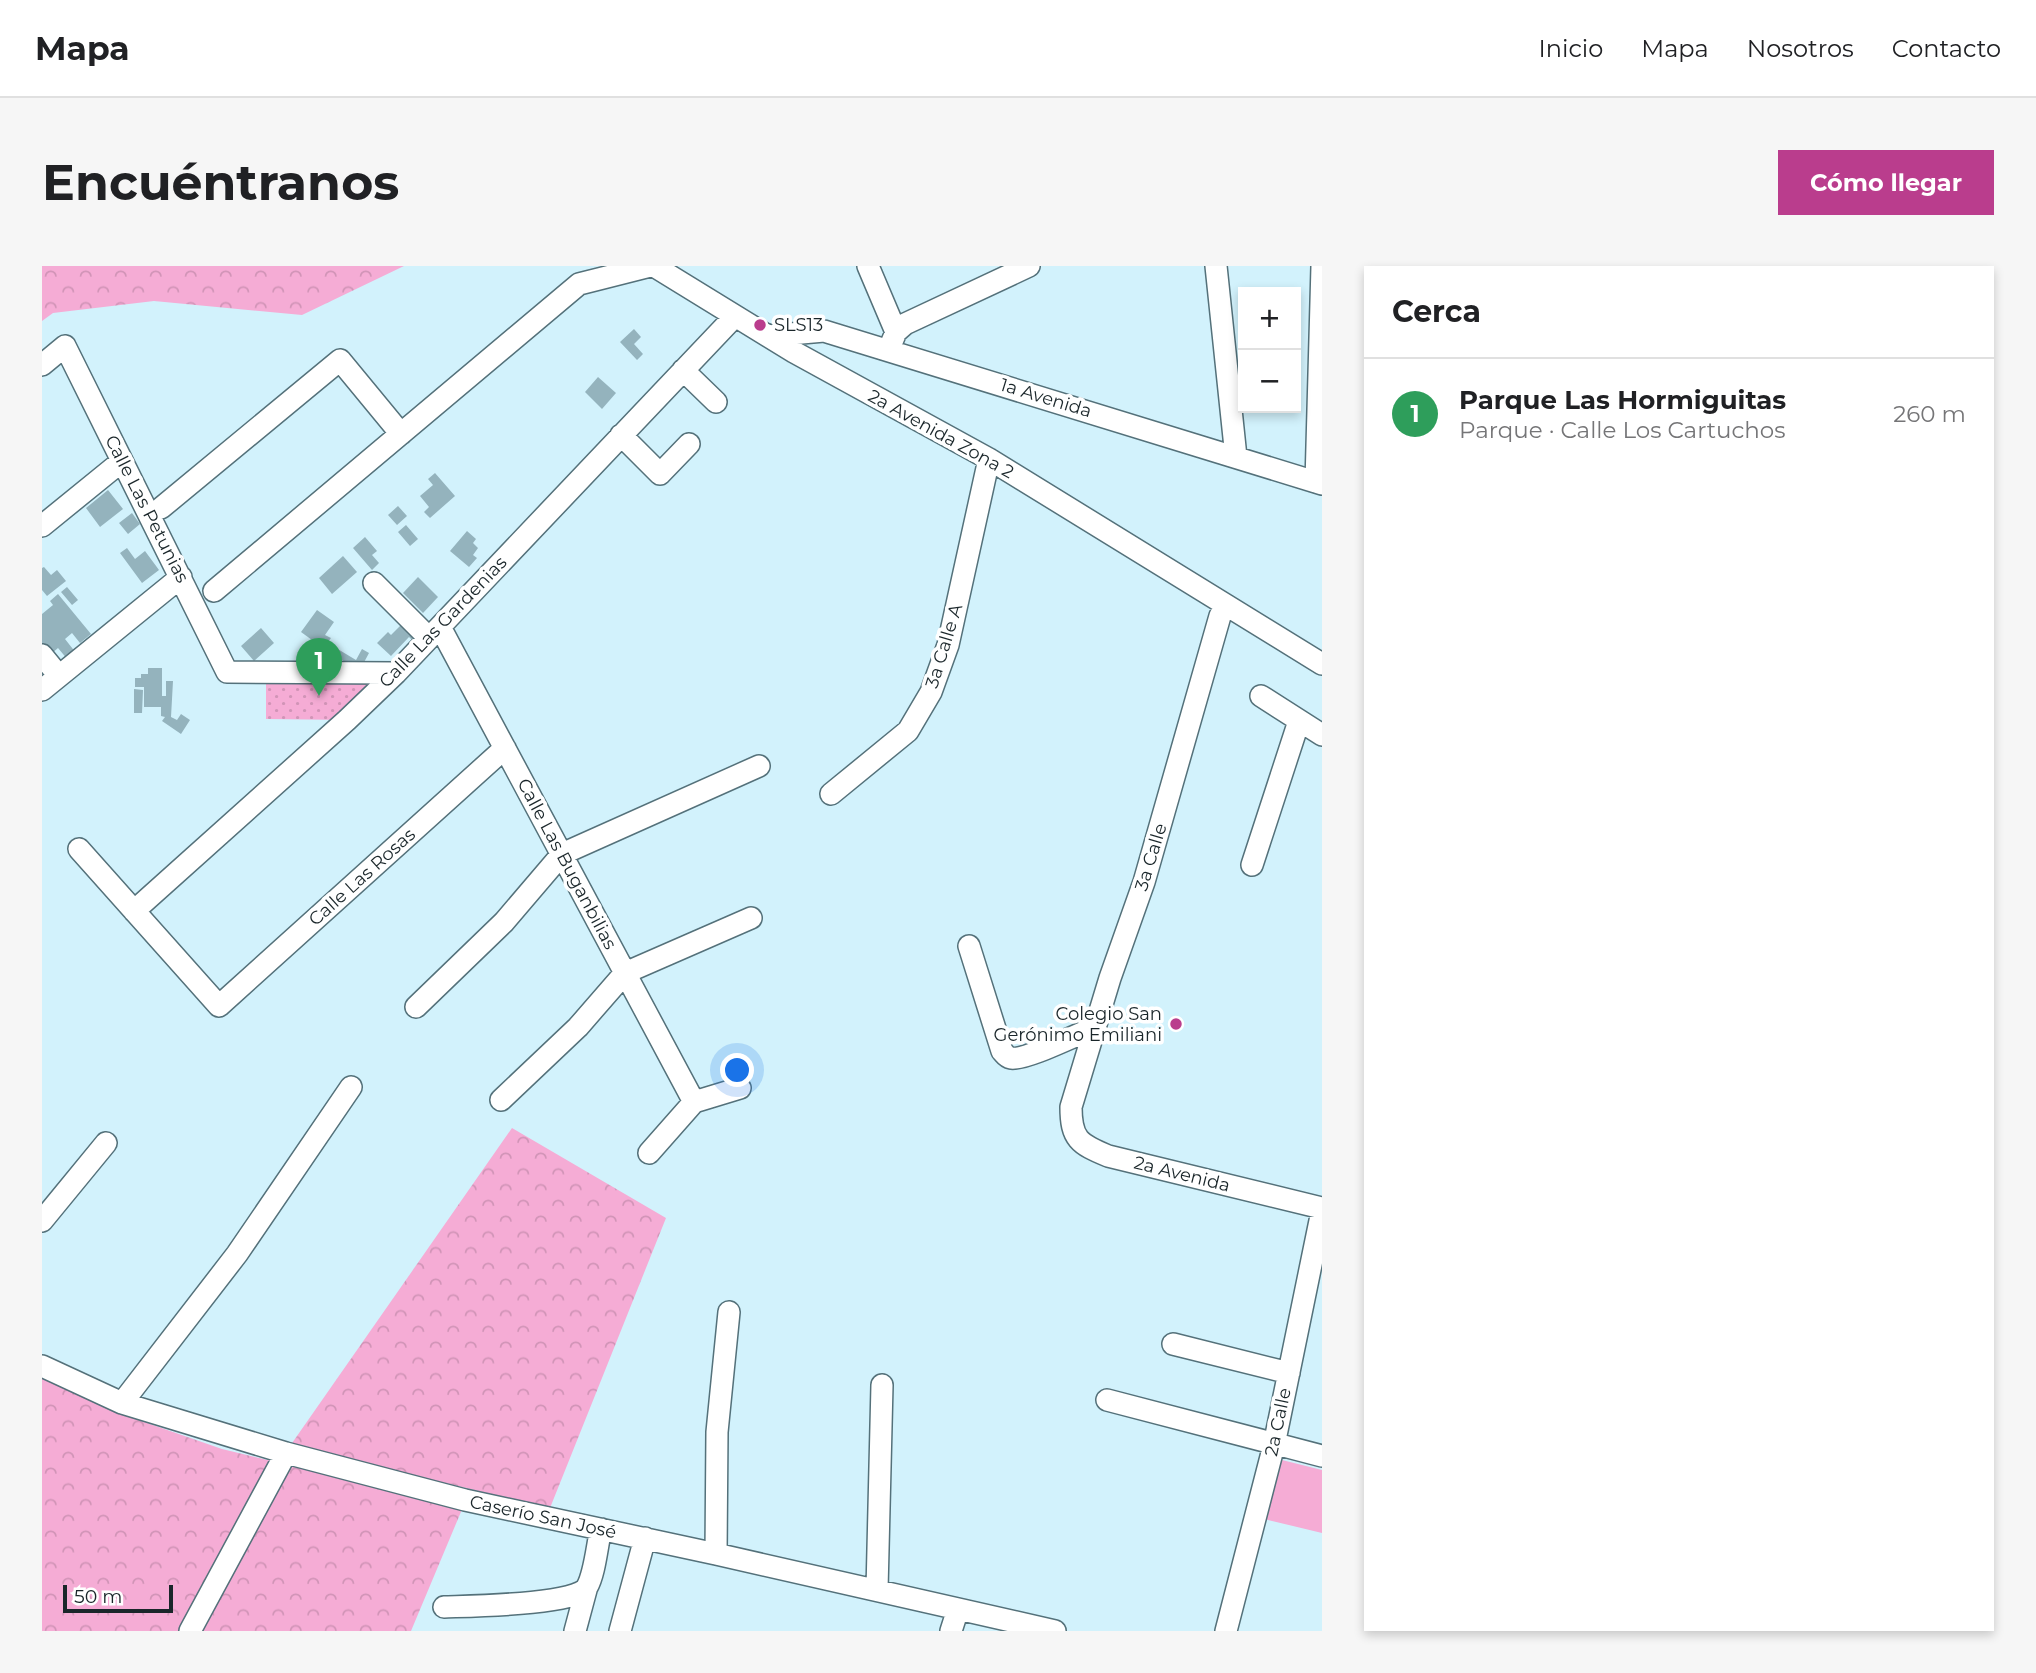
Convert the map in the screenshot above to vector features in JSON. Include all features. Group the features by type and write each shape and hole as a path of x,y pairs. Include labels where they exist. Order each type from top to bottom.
{"street":[{"name":"2a Avenida Zona 2","path":"652,266 768,336 989,458 1225,606"},
{"path":"214,591 579,284 652,266"},
{"path":"867,266 893,341"},
{"path":"1216,266 1237,457"},
{"path":"1319,483 1322,266"},
{"path":"893,341 905,324 1026,267"},
{"name":"Calle Las Gardenias","path":"134,911 396,673 735,316"},
{"name":"1a Avenida","path":"768,336 824,331 893,341 1319,483"},
{"name":"Calle Las Petunias","path":"42,365 65,346 227,671 396,673"},
{"path":"161,508 340,360 401,434"},
{"path":"683,370 716,402"},
{"path":"621,435 660,474 689,444"},
{"name":"3a Calle A","path":"831,794 908,731 931,692 948,645 989,458"},
{"path":"42,526 122,461"},
{"path":"42,690 181,578"},
{"name":"Calle Las Buganbilias","path":"374,583 435,632 505,748 694,1102"},
{"path":"1225,606 1322,664"},
{"name":"3a Calle","path":"1071,1107 1110,978 1144,882 1225,606"},
{"path":"42,655 59,676"},
{"path":"1261,696 1322,735"},
{"path":"1252,865 1299,721"},
{"name":"Calle Las Rosas","path":"134,911 219,1006 505,748"},
{"path":"416,1007 504,922 562,854 759,766"},
{"path":"79,849 134,911"},
{"path":"501,1100 578,1027 625,973 751,918"},
{"path":"969,946 1002,1051 1007,1056 1012,1058 1030,1055 1096,1027"},
{"path":"122,1403 237,1254 351,1087"},
{"path":"649,1153 694,1102 740,1088"},
{"name":"2a Avenida","path":"1071,1107 1071,1124 1077,1139 1089,1148 1108,1156 1322,1209"},
{"path":"42,1221 106,1143"},
{"name":"2a Calle","path":"1226,1631 1274,1445 1322,1209"},
{"path":"716,1554 717,1432 729,1311"},
{"path":"1173,1344 1289,1373"},
{"name":"Caserío San José","path":"42,1366 122,1403 286,1453 465,1500 1055,1631"},
{"path":"877,1590 882,1385"},
{"path":"1107,1400 1322,1456"},
{"path":"190,1631 286,1453"},
{"path":"575,1631 601,1529"},
{"path":"620,1631 645,1538"},
{"path":"444,1607 527,1603 576,1596 586,1590"},
{"path":"951,1631 958,1609"}],"green space":[{"path":"42,266 404,266 302,315 154,301 53,313 42,321"},
{"path":"266,672 396,673 347,720 266,719"},
{"path":"512,1128 666,1218 550,1508 290,1446"},
{"path":"42,1376 127,1416 222,1449 463,1507 411,1631 42,1631"},
{"path":"1278,1459 1322,1470 1322,1533 1264,1519"}],"building":[{"path":"634,329 641,337 634,344 643,354 637,360 620,342"},
{"path":"598,377 616,393 602,409 585,392"},
{"path":"435,473 455,496 430,518 424,512 429,507 420,496 433,485 428,479"},
{"path":"108,490 123,509 100,527 86,508"},
{"path":"398,506 407,516 397,525 388,515"},
{"path":"132,513 140,524 128,534 119,523"},
{"path":"406,525 418,539 410,546 398,532"},
{"path":"467,531 476,539 473,543 478,548 473,555 477,558 469,567 450,551"},
{"path":"365,537 377,551 372,555 379,563 372,570 353,548"},
{"path":"127,548 135,559 145,551 159,570 142,583 120,553"},
{"path":"343,556 357,572 332,594 319,578"},
{"path":"44,567 51,575 57,570 66,581 47,596 42,590"},
{"path":"418,577 438,597 423,613 403,593"},
{"path":"67,587 78,600 72,605 61,592"},
{"path":"58,594 91,634 80,643 72,633 65,639 76,653 68,660 58,648 50,655 42,645 42,614 53,605 50,601"},
{"path":"317,610 334,622 325,635 331,638 323,648 301,632"},
{"path":"407,619 417,645 409,637 391,656 377,643 388,632 391,635"},
{"path":"261,628 274,643 254,661 241,646"},
{"path":"331,645 356,660 362,649 369,653 361,668 352,666 327,651"},
{"path":"148,668 162,668 162,696 166,696 166,681 173,681 171,717 177,720 181,714 190,720 181,734 162,721 165,717 161,716 161,707 144,707 144,687 135,687 135,678 148,674"},
{"path":"134,689 143,690 142,713 134,713"}],"place":[{"name":"SLS13","path":"760,325"},
{"name":"Parque Las Hormiguitas","path":"319,696"},
{"name":"Colegio San Gerónimo Emiliani","path":"1176,1024"}]}
